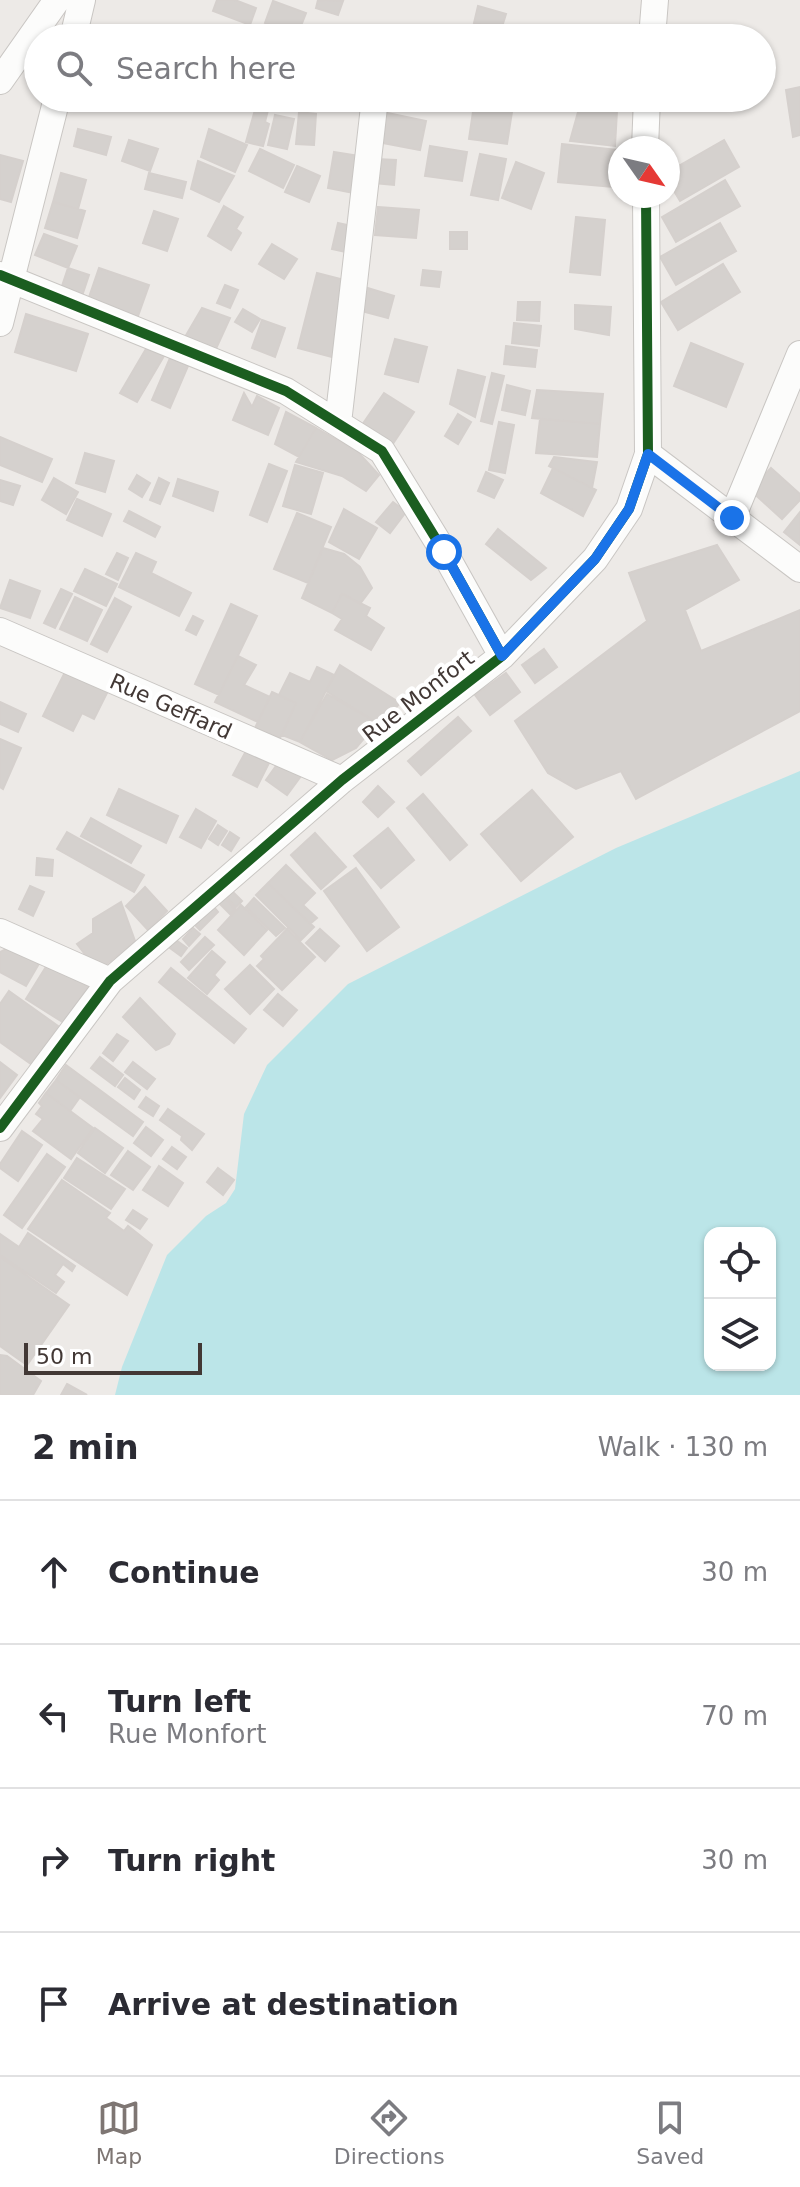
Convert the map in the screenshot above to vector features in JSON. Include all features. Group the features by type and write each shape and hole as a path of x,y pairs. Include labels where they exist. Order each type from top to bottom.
{"street":[{"path":"40,24 57,0"},
{"path":"76,24 82,0"},
{"path":"653,24 655,0"},
{"path":"0,81 24,47"},
{"path":"0,323 5,278 53,112"},
{"path":"338,423 373,112"},
{"path":"645,136 646,112"},
{"name":"Rue Monfort","path":"0,1128 110,981 342,780 502,656 595,559 629,509 648,454 646,208"},
{"path":"5,278 286,391 382,451 444,552 502,656"},
{"path":"732,518 800,354"},
{"path":"648,454 800,569"},
{"name":"Rue Geffard","path":"0,631 342,780"},
{"path":"0,932 110,981"}],"water":[{"path":"800,771 800,1395 115,1395 122,1367 167,1255 206,1216 226,1203 235,1189 244,1114 267,1065 348,984 616,848"}],"building":[{"path":"217,0 235,0 256,8 250,24 213,11"},
{"path":"318,0 343,1 338,15 316,8"},
{"path":"273,1 306,13 302,24 265,23"},
{"path":"478,6 506,14 503,24 474,23"},
{"path":"800,87 800,135 793,137 786,90"},
{"path":"254,112 268,112 265,122 269,124 263,146 246,142"},
{"path":"299,112 316,114 314,145 296,144"},
{"path":"378,112 426,121 420,150 372,141"},
{"path":"473,112 512,112 507,144 469,139"},
{"path":"578,112 617,112 616,136 608,136 608,145 570,141"},
{"path":"275,115 294,119 287,149 268,145"},
{"path":"78,129 111,137 106,155 74,146"},
{"path":"209,129 247,145 235,172 201,157"},
{"path":"129,140 158,149 150,171 122,161"},
{"path":"724,140 739,167 680,201 680,165"},
{"path":"562,144 608,149 608,187 558,182"},
{"path":"430,146 467,152 462,181 425,176"},
{"path":"260,149 294,165 283,188 249,171"},
{"path":"334,152 366,157 359,194 328,188"},
{"path":"480,154 506,159 498,200 471,195"},
{"path":"0,155 23,161 11,202 0,199"},
{"path":"376,159 396,160 394,185 374,183"},
{"path":"198,161 234,176 219,202 191,189"},
{"path":"516,162 544,173 531,209 502,198"},
{"path":"297,166 320,176 309,202 285,192"},
{"path":"61,173 86,180 78,209 53,202"},
{"path":"149,173 186,182 182,198 145,189"},
{"path":"725,180 740,206 676,242 662,217"},
{"path":"53,202 85,211 77,238 45,228"},
{"path":"224,206 243,217 236,229 241,233 231,250 208,236"},
{"path":"378,207 419,210 416,238 375,235"},
{"path":"154,211 178,219 167,251 143,243"},
{"path":"576,217 605,220 600,275 570,272"},
{"path":"338,223 352,226 346,252 332,249"},
{"path":"720,223 736,251 676,285 660,257"},
{"path":"450,232 467,232 467,249 450,249"},
{"path":"44,234 77,246 68,268 35,255"},
{"path":"272,244 297,259 284,279 259,264"},
{"path":"723,264 740,292 678,330 661,302"},
{"path":"68,268 89,275 82,296 61,289"},
{"path":"99,268 149,285 138,316 88,300"},
{"path":"423,270 441,272 439,287 421,285"},
{"path":"317,273 352,282 332,357 298,348"},
{"path":"225,285 238,290 230,308 217,303"},
{"path":"361,286 394,296 388,318 354,309"},
{"path":"518,302 540,302 539,321 517,320"},
{"path":"575,305 611,307 609,335 575,329"},
{"path":"202,308 230,318 215,351 185,337"},
{"path":"243,309 260,319 252,332 235,322"},
{"path":"26,314 88,334 76,371 15,352"},
{"path":"262,320 285,328 275,357 252,348"},
{"path":"514,323 541,326 539,346 512,343"},
{"path":"395,339 427,347 418,382 385,374"},
{"path":"150,342 167,351 137,402 120,393"},
{"path":"691,343 743,364 726,407 674,386"},
{"path":"506,346 537,350 535,367 504,364"},
{"path":"173,351 191,359 170,408 152,400"},
{"path":"458,370 485,377 475,417 450,404"},
{"path":"492,373 504,376 492,424 481,421"},
{"path":"507,385 530,391 525,415 502,410"},
{"path":"537,390 603,394 600,424 532,418"},
{"path":"244,393 252,407 257,396 279,408 268,435 233,420"},
{"path":"384,393 414,412 392,445 362,425"},
{"path":"286,412 316,428 299,457 275,444"},
{"path":"458,414 471,422 458,444 445,436"},
{"path":"540,419 600,424 597,457 536,453"},
{"path":"499,422 514,425 505,473 489,470"},
{"path":"316,428 357,451 379,475 366,491 342,476 296,462"},
{"path":"0,437 52,459 42,482 0,465"},
{"path":"85,453 114,461 105,492 76,483"},
{"path":"554,457 597,462 592,488 549,466"},
{"path":"269,464 287,471 267,522 250,515"},
{"path":"295,465 323,473 311,514 283,506"},
{"path":"553,468 596,490 583,516 541,493"},
{"path":"771,468 800,494 800,500 782,519 750,490"},
{"path":"486,472 503,480 494,498 478,491"},
{"path":"137,475 150,483 142,497 129,489"},
{"path":"54,478 78,492 66,514 42,500"},
{"path":"159,478 169,483 160,504 150,500"},
{"path":"178,479 218,492 213,511 173,496"},
{"path":"0,480 20,486 13,505 0,501"},
{"path":"77,499 111,514 102,536 67,520"},
{"path":"393,502 406,512 390,533 376,522"},
{"path":"344,509 377,528 359,559 329,542"},
{"path":"129,511 160,527 155,537 124,521"},
{"path":"800,512 800,545 784,532"},
{"path":"297,513 331,527 308,583 274,569"},
{"path":"498,529 546,568 531,580 486,544"},
{"path":"717,545 739,580 685,610 701,651 800,610 800,711 636,799 621,771 576,789 548,773 515,721 647,621 629,573"},
{"path":"323,548 344,554 360,567 372,588 360,604 342,594 332,613 302,598"},
{"path":"117,553 128,558 118,580 106,574"},
{"path":"136,553 156,562 151,573 191,593 179,616 119,587"},
{"path":"85,569 117,584 106,606 74,591"},
{"path":"10,580 40,591 30,618 0,608"},
{"path":"61,589 72,594 55,628 44,623"},
{"path":"342,594 370,608 366,616 384,628 371,650 335,630 342,619 332,613"},
{"path":"75,597 102,610 87,641 60,629"},
{"path":"115,598 131,607 107,652 91,644"},
{"path":"231,604 257,616 219,695 195,684"},
{"path":"193,616 203,621 196,635 186,630"},
{"path":"544,649 557,667 535,683 522,665"},
{"path":"238,656 256,665 244,685 270,697 258,722 215,702"},
{"path":"340,665 400,703 381,725 326,691"},
{"path":"317,667 334,675 300,742 282,735 296,703 279,695 290,673 310,682"},
{"path":"67,668 109,689 94,719 82,713 73,731 43,716"},
{"path":"506,673 520,692 490,715 475,695"},
{"path":"272,692 296,703 280,738 255,728"},
{"path":"327,694 377,723 356,748 332,760 300,742"},
{"path":"0,702 26,714 18,732 0,724"},
{"path":"458,717 471,731 421,775 408,761"},
{"path":"0,739 21,748 3,789 0,787"},
{"path":"246,751 269,763 257,787 233,775"},
{"path":"283,756 304,772 287,795 266,780"},
{"path":"378,786 394,802 378,817 363,802"},
{"path":"119,789 178,816 166,843 107,815"},
{"path":"532,790 573,837 521,881 481,834"},
{"path":"423,794 467,845 450,860 407,808"},
{"path":"196,809 216,821 201,848 180,837"},
{"path":"91,818 141,846 131,863 81,836"},
{"path":"218,825 227,831 218,845 209,839"},
{"path":"388,828 414,860 381,888 354,856"},
{"path":"67,832 144,875 134,892 57,849"},
{"path":"230,832 239,838 231,851 222,845"},
{"path":"315,833 346,867 321,889 291,855"},
{"path":"37,858 53,860 52,876 36,875"},
{"path":"286,865 315,893 303,905 317,918 310,924 268,883"},
{"path":"356,868 399,927 367,951 324,891"},
{"path":"268,883 314,927 301,940 256,895"},
{"path":"30,886 44,892 33,916 19,909"},
{"path":"145,887 167,911 148,930 126,906"},
{"path":"232,891 242,901 236,907 226,897"},
{"path":"223,896 235,909 230,914 217,901"},
{"path":"254,898 285,928 276,936 246,907"},
{"path":"121,902 135,941 98,971 77,944 93,933 93,919"},
{"path":"241,905 267,930 244,955 218,930"},
{"path":"214,907 218,912 200,930 195,925"},
{"path":"193,928 200,934 189,946 183,939"},
{"path":"287,929 315,957 282,990 257,966 264,959 261,956"},
{"path":"320,929 339,946 325,961 306,943"},
{"path":"205,937 214,945 189,970 181,962"},
{"path":"176,940 187,948 181,956 170,948"},
{"path":"8,948 40,962 26,986 0,972 0,952"},
{"path":"212,951 225,962 214,975 219,980 207,994 188,978"},
{"path":"49,962 88,987 64,1023 26,999"},
{"path":"250,965 274,989 250,1014 225,989"},
{"path":"171,968 246,1029 234,1043 159,982"},
{"path":"9,991 58,1026 31,1064 0,1042 0,1004"},
{"path":"278,994 297,1010 283,1026 264,1010"},
{"path":"140,998 175,1034 169,1044 156,1050 123,1017"},
{"path":"117,1034 128,1041 113,1061 103,1053"},
{"path":"100,1057 123,1075 115,1086 91,1068"},
{"path":"0,1062 17,1075 0,1098"},
{"path":"133,1062 155,1079 147,1089 125,1072"},
{"path":"66,1065 143,1122 133,1136 56,1080"},
{"path":"125,1078 140,1090 134,1099 118,1087"},
{"path":"56,1080 80,1097 70,1111 46,1093"},
{"path":"46,1093 93,1128 71,1159 33,1131 43,1119 36,1114"},
{"path":"146,1097 159,1106 153,1116 139,1107"},
{"path":"168,1109 204,1134 192,1150 181,1140 182,1136 160,1120"},
{"path":"146,1127 163,1140 151,1156 134,1143"},
{"path":"95,1128 123,1148 105,1173 78,1153"},
{"path":"22,1131 42,1145 18,1181 0,1168 0,1164"},
{"path":"172,1147 186,1157 177,1169 163,1159"},
{"path":"128,1151 150,1167 133,1190 111,1175"},
{"path":"47,1154 65,1167 22,1228 4,1215"},
{"path":"77,1158 125,1189 111,1209 64,1178"},
{"path":"159,1166 183,1183 168,1206 143,1190"},
{"path":"218,1168 234,1180 223,1195 207,1182"},
{"path":"62,1180 110,1213 106,1218 124,1231 128,1226 152,1245 127,1295 28,1229"},
{"path":"133,1210 147,1219 140,1229 126,1220"},
{"path":"28,1233 75,1266 72,1271 63,1264 55,1275 64,1282 56,1293 0,1255 0,1234 19,1247"},
{"path":"0,1257 69,1305 27,1365 0,1346"},
{"path":"0,1355 7,1356 41,1381 33,1395 0,1395"},
{"path":"67,1384 87,1395 61,1395"}],"cycle path":[{"path":"0,1128 110,981 342,780 502,656 595,559 629,509 648,454 646,208"},
{"path":"0,275 286,391 382,451 444,552 502,656"}],"route":[{"path":"444,552 502,656 595,559 629,509 648,454 732,518"}]}
